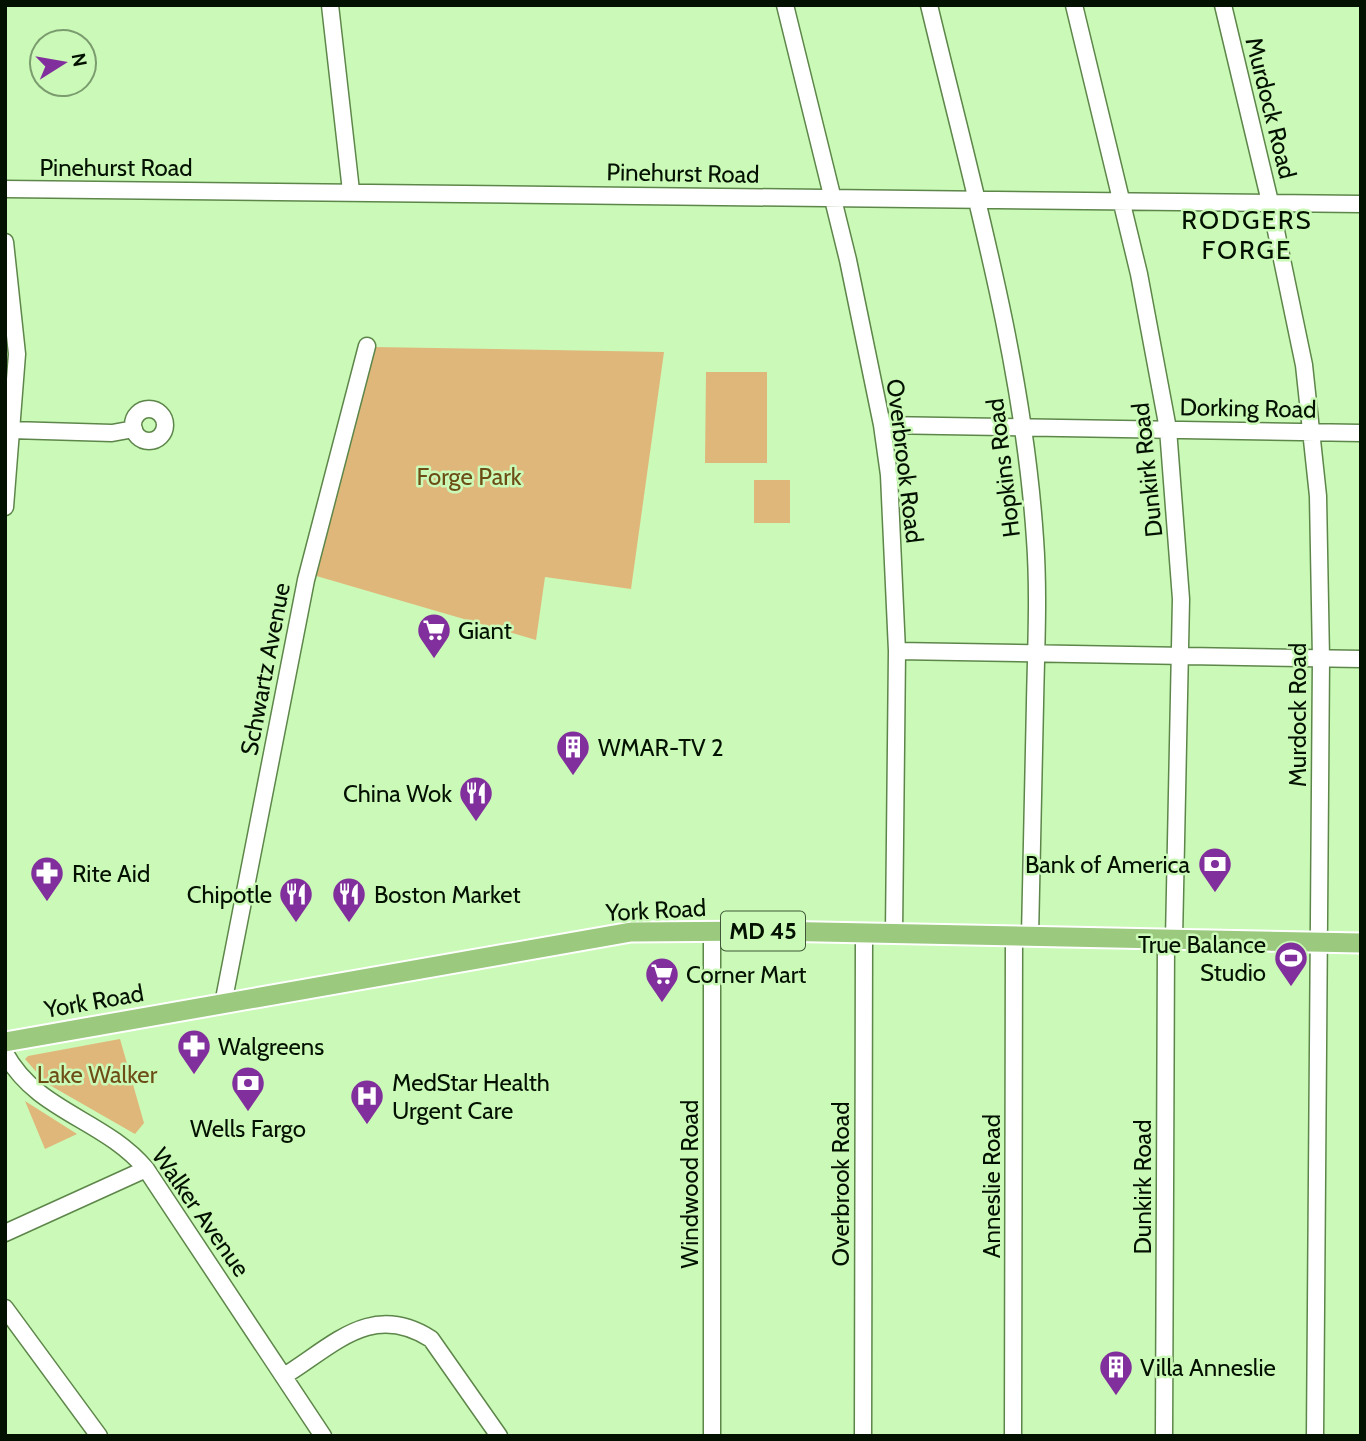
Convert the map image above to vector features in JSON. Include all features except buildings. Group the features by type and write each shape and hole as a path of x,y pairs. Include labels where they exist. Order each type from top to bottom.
{"main road":[{"name":"York Road","path":"5,1042 624,933 894,933 1361,943"}],"street":[{"path":"330,5 351,191"},
{"name":"Overbrook Road","path":"785,5 832,198 882,425 893,525 897,651 894,933"},
{"name":"Hopkins Road","path":"929,5 1001,306 1023,425 1035,539 1036,654 1022,936"},
{"name":"Dunkirk Road","path":"1074,5 1153,344 1168,429 1180,577 1170,939 1164,1436"},
{"name":"Murdock Road","path":"1223,5 1270,202 1304,365 1312,432 1321,570 1315,1436"},
{"name":"Pinehurst Road","path":"5,189 976,199 1122,204 1361,204"},
{"path":"5,242 16,345 10,386 11,430 5,507"},
{"name":"Schwartz Avenue","path":"223,1004 306,580 367,346"},
{"name":"Dorking Road","path":"882,425 1023,425 1361,433"},
{"path":"11,430 112,433 134,429"},
{"path":"897,651 1361,659"},
{"name":"Windwood Road","path":"712,932 712,1436"},
{"name":"Overbrook Road","path":"863,1436 864,933"},
{"name":"Anneslie Road","path":"1013,1436 1022,936"},
{"name":"Walker Avenue","path":"5,1052 31,1088 118,1141 146,1169 323,1436"},
{"path":"5,1233 146,1169"},
{"path":"5,1308 99,1436"},
{"path":"284,1376 363,1326 381,1322 416,1329 431,1339 499,1436"}],"green space":[{"name":"Forge Park","path":"373,347 664,352 631,589 545,577 536,640 313,575"},
{"path":"706,372 767,372 767,463 705,463"},
{"path":"754,480 790,480 790,523 754,523"},
{"name":"Lake Walker","path":"120,1039 144,1123 135,1134 46,1083 25,1059 28,1056"},
{"name":"Lake Walker","path":"25,1101 77,1134 45,1149"}],"place":[{"name":"Giant","path":"434,660"},
{"name":"WMAR-TV 2","path":"573,777"},
{"name":"China Wok","path":"476,823"},
{"name":"Bank of America","path":"1215,894"},
{"name":"Rite Aid","path":"47,903"},
{"name":"Chipotle","path":"296,924"},
{"name":"Boston Market","path":"349,924"},
{"name":"True Balance Studio","path":"1291,988"},
{"name":"Corner Mart","path":"662,1004"},
{"name":"Walgreens","path":"194,1076"},
{"name":"Wells Fargo","path":"248,1113"},
{"name":"MedStar Health Urgent Care","path":"367,1126"},
{"name":"Villa Anneslie","path":"1116,1397"}],"district":[{"name":"RODGERS FORGE","path":"1247,235"}]}
